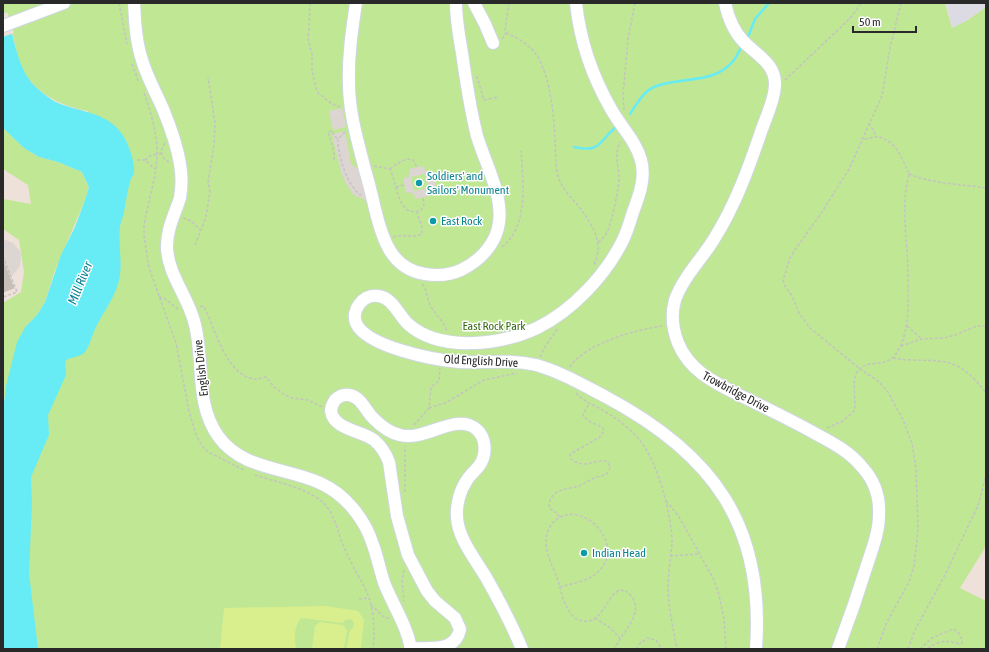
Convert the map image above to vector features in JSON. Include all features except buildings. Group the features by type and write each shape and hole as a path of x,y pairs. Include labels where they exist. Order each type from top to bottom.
{"street":[{"path":"3,26 64,3"},
{"name":"English Drive","path":"134,3 137,39 142,62 166,117 180,162 182,186 167,238 168,255 172,270 189,305 194,320 199,339 203,399 214,429 223,442 244,458 263,466 309,478 321,483 340,495 353,508 370,535 384,583 404,625 411,649"},
{"path":"356,3 350,51 349,85 351,109 379,226 384,241 391,254 405,266 422,274 439,275 461,270 482,257 495,237 499,224 499,206 493,181 477,136 470,105 459,37 456,3"},
{"path":"474,3 493,43"},
{"name":"Old English Drive","path":"576,3 578,24 590,63 611,108 637,150 643,169 638,199 626,234 615,254 587,290 572,306 534,329 509,338 492,342 461,343 438,339 419,332 404,320 391,302 377,296 365,299 360,303 356,309 355,320 361,331 374,340 396,349 418,355 450,361 519,362 537,366 569,377 655,426 694,460 713,480 735,515 743,534 753,570 757,613 756,649"},
{"name":"Trowbridge Drive","path":"725,3 728,15 739,36 769,64 775,86 769,110 737,198 713,240 679,291 674,306 674,324 678,341 684,354 693,367 705,377 808,430 846,452 863,467 873,483 879,503 878,525 862,583 838,649"},
{"path":"411,649 450,646 459,635 460,629 455,618 434,601 408,555 399,527 389,462 386,455 380,445 374,440 366,435 339,424 335,419 331,410 333,403 340,396 353,396 361,401 369,414 378,423 391,432 430,432 452,424 460,424 471,426 480,433 484,444 484,456 478,468 467,479 463,488 456,510 457,518 462,536 500,603 522,649"}],"path":[{"path":"119,3 127,44"},
{"path":"310,3 310,29 308,39 312,54 312,71 317,92 332,104 351,109"},
{"path":"504,36 506,33 505,30 509,3"},
{"path":"626,116 623,95 628,39 635,3"},
{"path":"775,86 790,76 840,28 852,16 861,3"},
{"path":"877,649 884,627 909,582 914,566 918,530 916,469 912,443 895,403 883,385 860,369 810,328 799,313 783,280 790,258 844,178 856,155 884,88 890,48 901,3"},
{"path":"506,33 522,41 539,59 547,82 553,109 558,177 565,190 588,219 597,237 599,248 598,257 593,267"},
{"path":"132,64 140,86"},
{"path":"195,245 205,220 209,202 210,192 208,182 215,138 215,123 208,77"},
{"path":"476,77 484,100 498,97"},
{"path":"143,91 155,132 157,154 145,219 144,236 149,268 176,343 189,411 198,441 208,452 249,472"},
{"path":"869,124 877,137"},
{"path":"338,139 345,132 356,128"},
{"path":"334,160 334,152 328,132 333,131 334,136 338,139 339,149 347,177 357,193 365,197"},
{"path":"598,243 604,237 611,221 619,180 617,152 619,146 629,135"},
{"path":"862,139 877,137 889,142 896,149 909,174 904,206 908,271 906,326 900,346 893,358"},
{"path":"487,251 496,251 500,249 509,241 516,230 522,209 521,152"},
{"path":"137,160 145,160 150,156 161,153"},
{"path":"365,166 390,169 399,162 408,159 413,160 417,168"},
{"path":"145,160 155,169"},
{"path":"390,169 403,207 410,212 417,212 423,209 423,198"},
{"path":"909,174 920,178 945,183 986,188"},
{"path":"396,187 404,185"},
{"path":"400,235 414,236 422,234 422,227 417,212"},
{"path":"173,216 191,221 200,230"},
{"path":"3,256 17,292 3,297"},
{"path":"424,286 430,304 445,326 448,336"},
{"path":"159,297 164,298 181,311"},
{"path":"196,308 202,306 204,307 214,334 224,352 242,374 253,379 266,377 274,387 286,395 292,398 308,400 331,410"},
{"path":"674,324 636,331 591,349 580,355 575,360 569,377 572,388 582,400 617,419 641,441 652,461 665,500 671,531 668,587 670,611 677,649"},
{"path":"537,366 542,351 560,326"},
{"path":"906,326 922,339"},
{"path":"900,346 922,339 944,338 977,326 986,326"},
{"path":"808,430 811,426 821,429 835,426 843,421 854,411 855,378 860,369 866,364 882,362 893,358 953,364 967,372 986,393"},
{"path":"429,408 432,387 439,381 440,364"},
{"path":"404,498 409,432 417,420 429,408 445,403 484,380 518,373"},
{"path":"559,517 558,514 549,508 551,500 557,492 564,488 579,486 598,476 606,474 610,470 610,466 606,461 585,465 572,460 570,456 578,449 600,437 604,431 603,428 589,421 583,416 583,413 588,409 588,403"},
{"path":"255,474 299,489 312,495 325,504 336,523 351,563 369,598 375,636 373,649"},
{"path":"908,649 915,630 946,573 979,503 986,474"},
{"path":"665,500 678,515 714,580 724,619 726,649"},
{"path":"560,587 589,578 600,570 605,563 608,543 593,523 578,515 571,514 559,517 552,525 546,536 546,547 566,607 575,618 584,621 595,618 620,590 627,592 633,598 635,612 631,623 614,649"},
{"path":"670,556 700,554"},
{"path":"403,593 402,581 405,568"},
{"path":"359,599 369,598"},
{"path":"371,605 385,618 387,619 393,616"},
{"path":"595,618 609,627 620,638"},
{"path":"920,649 932,638 953,629 956,630 961,636 962,643 960,644 954,642 941,642 935,643 928,649"},
{"path":"637,649 638,645 647,638 656,640 662,649"}],"shaded area":[{"path":"946,3 986,3 986,7 968,20 952,28"},
{"path":"342,108 346,127 333,130 329,111"},
{"path":"345,131 351,164 360,171 373,212 370,212 364,199 355,196 352,193 341,172 332,134"},
{"path":"424,166 425,171 428,173 433,172 436,187 431,188 429,191 430,196 415,199 412,192 406,193 403,178 409,177 409,169","holes":["425,174 428,188 414,191 411,177"]},
{"path":"3,239 13,243 20,251 21,256 20,266 13,275 9,276 3,260"}],"green space":[{"name":"East Rock Park","path":"3,3 945,3 952,28 968,20 986,7 986,546 960,588 986,601 986,649 27,649 11,552 49,378 100,259 88,111 58,102 40,91 33,84 21,66 10,27 4,12 3,13"},
{"path":"3,128 24,148 39,157 58,162 82,172 89,187 54,273 45,302 37,315 26,326 6,386 3,411 3,303 21,292 24,272 19,240 3,229 3,199 31,204 28,185 3,169"},
{"path":"326,606 358,611 364,619 361,649 346,649 350,630 353,628 354,623 351,619 345,620 343,623 301,618 295,633 296,649 220,649 224,608"},
{"path":"320,622 343,625 347,630 344,649 312,649 315,626"}],"water":[{"name":"Mill River","path":"3,10 8,20 20,62 30,81 55,102 104,118 112,123 127,142 134,164 134,172 130,181 120,226 120,275 116,289 85,352 66,360 66,375 48,415 49,435 31,477 32,503 29,573 38,649 3,649 3,411 6,386 17,342 26,326 37,315 45,302 61,255 75,227 89,187 82,172 58,162 39,157 24,148 3,128"}],"pier":[{"path":"7,12 14,33 3,37 3,14"}],"waterway":[{"path":"748,37 755,19 769,3"},
{"path":"630,114 640,99 650,89 664,84 707,77 717,73 726,68 734,60 742,46"},
{"path":"574,147 589,149 594,147 598,145 615,128"}],"place":[{"name":"Soldiers' and Sailors' Monument","path":"419,183"},
{"name":"East Rock","path":"433,221"},
{"name":"Indian Head","path":"584,553"}]}
